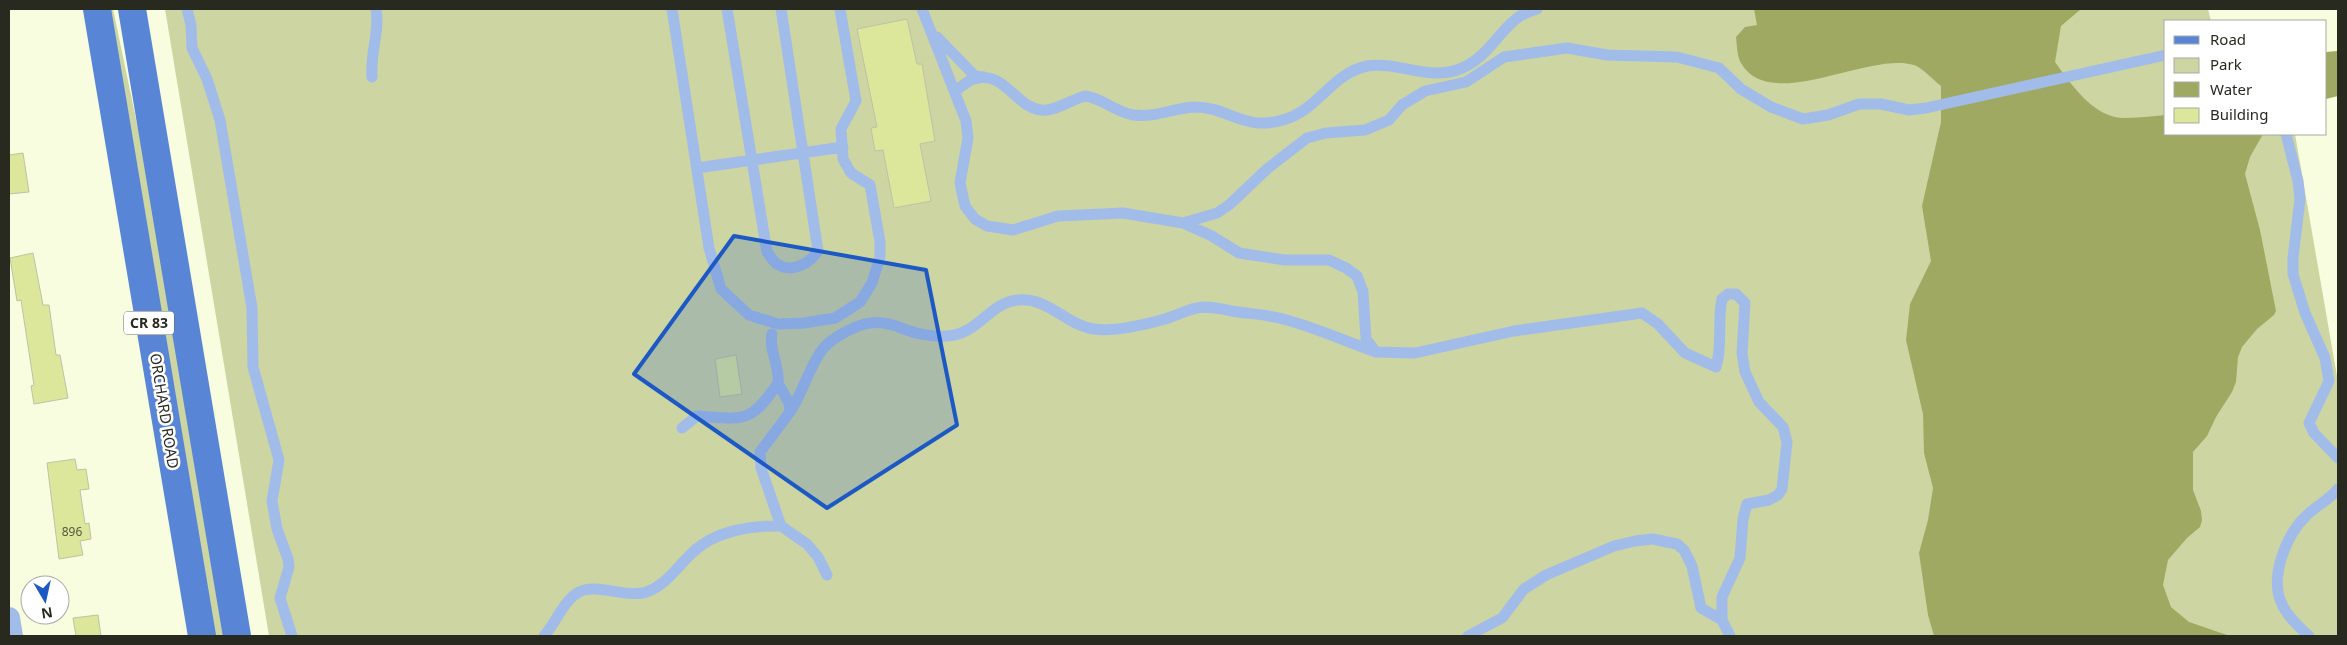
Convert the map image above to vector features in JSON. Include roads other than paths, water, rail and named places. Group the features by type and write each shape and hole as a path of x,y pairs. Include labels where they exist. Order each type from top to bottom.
{"main road":[{"name":"ORCHARD ROAD","path":"97,9 202,636"},
{"name":"CR 83","path":"132,9 237,636"}],"street":[{"path":"9,618 12,636"}],"lane":[{"path":"187,9 191,26 192,48 207,79 220,120 252,308 253,367 279,460 272,501 277,529 288,559 288,567 280,598 292,636"},
{"path":"372,77 372,52 378,20 376,9"},
{"path":"672,9 709,248 721,289 749,315 778,324 804,323 835,318 860,302 872,283 880,257 880,242 870,185 851,173 843,158 841,128 856,101 840,9"},
{"path":"727,9 767,252 777,264 788,267 802,265 812,260 818,251 781,9"},
{"path":"923,10 936,35 960,63 975,76 991,78 1008,87 1027,104 1042,110 1085,96 1092,97 1126,114 1136,116 1194,107 1212,109 1246,122 1263,124 1287,119 1296,114 1343,75 1368,66 1380,65 1437,74 1458,70 1478,60 1517,18 1537,9"},
{"path":"923,10 966,121 968,138 960,183 965,206 974,219 987,226 1013,230 1058,216 1123,213 1183,223 1212,236 1239,253 1285,260 1329,260 1357,276 1363,292 1366,339 1376,352"},
{"path":"1183,223 1217,213 1229,205 1267,169 1307,138 1326,133 1365,130 1389,120 1402,105 1425,91 1466,82 1504,57 1567,48 1607,55 1678,57 1719,68 1741,89 1764,103 1803,119 1828,115 1859,104 1881,104 1909,110 1926,108 2164,55"},
{"path":"955,91 970,80 991,78"},
{"path":"2286,135 2298,181 2300,199 2293,274 2304,313 2325,358 2329,381 2309,423 2314,433 2338,458"},
{"path":"696,168 842,147"},
{"path":"781,526 759,460 760,452 799,399 824,346 868,323 878,321 944,337 963,334 996,308 1006,302 1019,300 1043,303 1079,325 1095,329 1120,328 1165,319 1197,308 1214,308 1283,319 1376,352 1415,353 1514,331 1642,313 1658,324 1685,353 1716,367 1719,357 1719,325 1722,299 1728,294 1736,294 1745,303 1746,313 1742,353 1745,372 1759,402 1783,427 1787,449 1782,489 1778,495 1770,500 1747,504 1743,519 1740,558 1722,597 1722,620 1730,636"},
{"path":"682,428 697,416 729,420 756,412 778,383 779,370 770,340 772,334"},
{"path":"778,383 789,403 790,412"},
{"path":"2308,636 2282,604 2278,591 2279,572 2290,538 2305,516 2338,489"},
{"path":"544,636 570,599 580,591 589,588 642,593 660,585 700,545 727,533 765,525 781,526 807,544 818,557 827,575"},
{"path":"1468,636 1502,618 1524,589 1546,575 1614,546 1652,539 1677,544 1684,550 1692,566 1701,608 1722,620"}],"water":[{"path":"1754,9 2081,9 2061,26 2055,62 2076,89 2093,106 2112,116 2123,118 2164,115 2164,135 2262,135 2250,157 2245,174 2260,230 2276,311 2242,347 2238,357 2236,382 2232,392 2216,417 2207,436 2193,452 2193,490 2201,511 2202,520 2200,527 2187,538 2168,560 2163,585 2171,607 2189,622 2230,636 1934,636 1928,615 1919,553 1928,520 1933,488 1924,453 1923,414 1906,340 1910,304 1931,261 1922,206 1941,122 1941,86 1914,65 1895,63 1796,82 1774,83 1755,77 1741,63 1737,51 1736,37 1745,27 1757,25"},
{"path":"2337,51 2338,96 2327,99 2327,52"}]}
